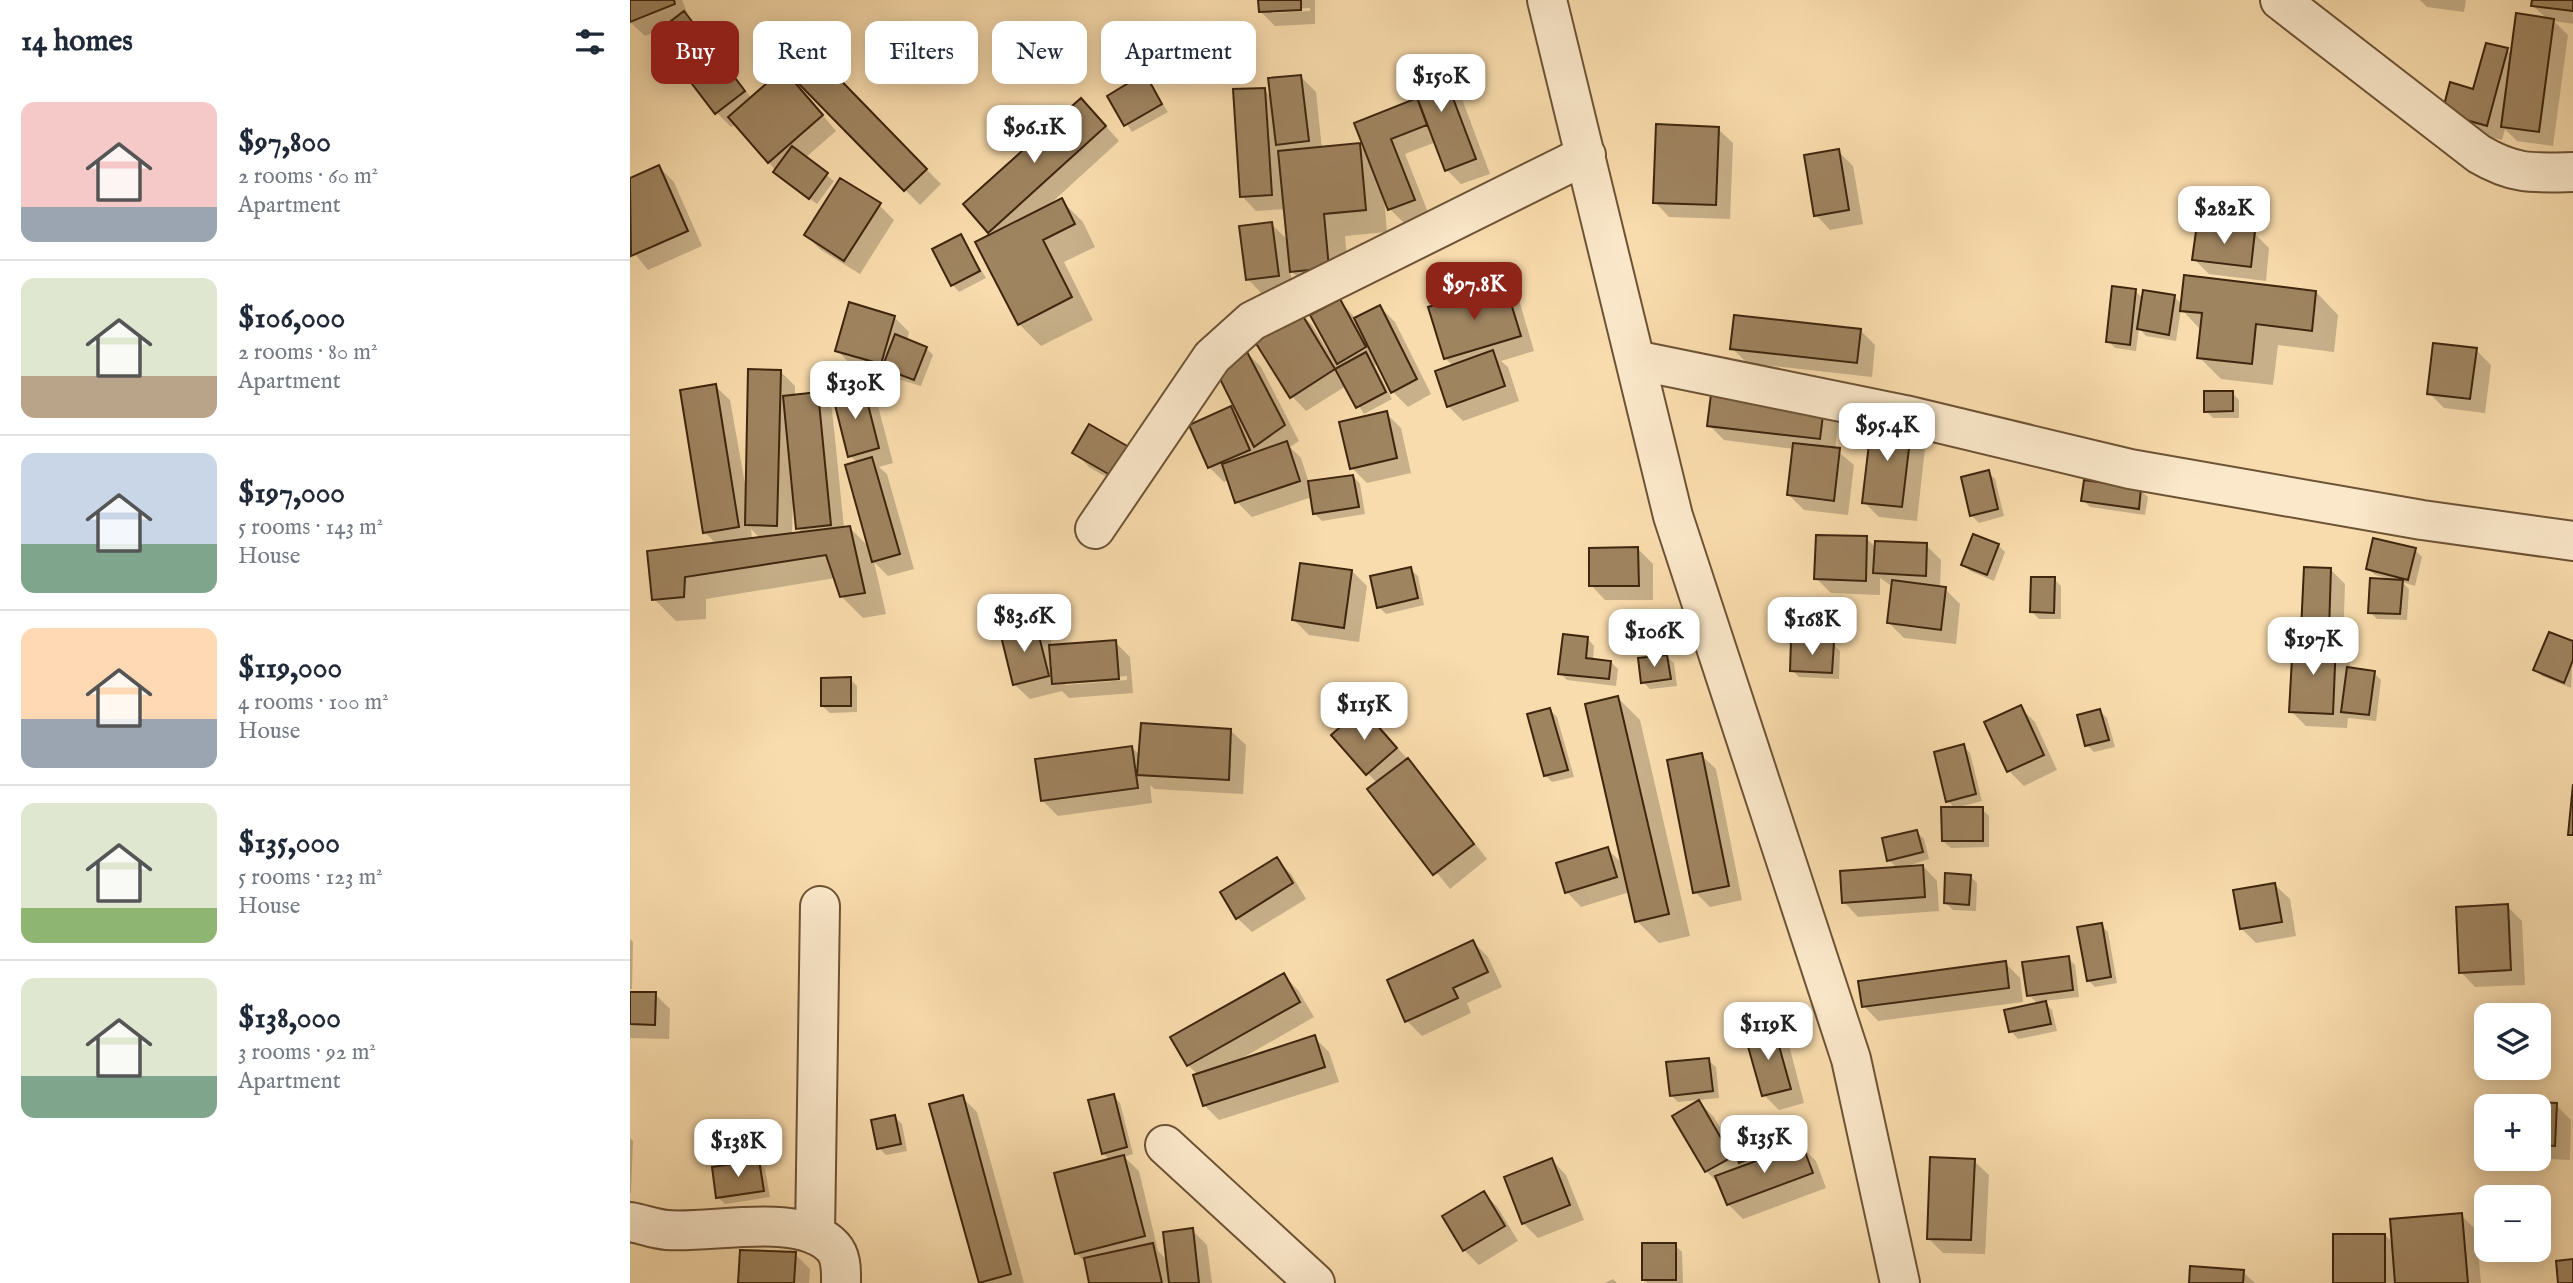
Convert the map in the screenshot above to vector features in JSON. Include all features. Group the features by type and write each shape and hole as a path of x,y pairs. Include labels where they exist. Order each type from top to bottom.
{"street":[{"path":"1547,0 1673,516 1851,1059 1900,1283"},
{"path":"2280,0 2487,159 2504,169 2537,173 2573,172"},
{"path":"1095,529 1212,357 1252,321 1587,155"},
{"path":"1635,360 1905,415 2130,468 2423,520 2573,541"},
{"path":"815,1235 820,906"},
{"path":"1165,1145 1315,1283"},
{"path":"630,1222 666,1230 785,1227 815,1235 834,1247 841,1261 841,1283"}],"building":[{"path":"630,0 674,0 675,4 630,22"},
{"path":"1258,0 1301,0 1301,10 1259,12"},
{"path":"2532,0 2573,0 2573,11 2531,6"},
{"path":"684,11 692,21 671,21"},
{"path":"2516,13 2554,19 2539,132 2501,127"},
{"path":"2486,43 2508,48 2487,126 2442,113 2450,82 2473,89"},
{"path":"1437,56 1476,159 1445,171 1406,68"},
{"path":"1301,75 1309,141 1276,145 1268,78"},
{"path":"739,83 745,91 715,114 692,84"},
{"path":"766,84 796,84 823,115 768,163 728,117"},
{"path":"799,84 844,84 927,169 904,191"},
{"path":"1127,84 1151,84 1162,104 1124,126 1107,96"},
{"path":"1265,88 1272,195 1240,197 1233,89"},
{"path":"1081,98 1106,126 988,233 963,204"},
{"path":"1417,98 1427,125 1391,139 1415,200 1388,210 1354,123"},
{"path":"1656,124 1719,127 1716,205 1653,203"},
{"path":"1360,143 1366,210 1324,214 1329,268 1290,272 1278,151"},
{"path":"792,146 828,173 809,199 773,172"},
{"path":"1839,149 1849,210 1814,216 1804,155"},
{"path":"659,165 688,231 631,256 630,178"},
{"path":"840,178 881,203 844,261 804,235"},
{"path":"1062,198 1075,224 1043,240 1072,297 1018,325 975,242"},
{"path":"1272,222 1279,276 1246,280 1239,226"},
{"path":"2197,224 2255,231 2251,267 2192,260"},
{"path":"961,234 980,271 951,286 932,249"},
{"path":"2184,275 2316,291 2312,331 2256,324 2252,364 2197,358 2202,313 2180,311"},
{"path":"1505,284 1521,336 1444,359 1428,307"},
{"path":"2112,286 2136,289 2130,345 2106,342"},
{"path":"2143,290 2175,295 2169,335 2137,329"},
{"path":"1340,299 1366,347 1337,364 1310,315"},
{"path":"849,302 895,316 881,364 835,351"},
{"path":"1380,305 1417,379 1391,393 1354,318"},
{"path":"1298,308 1335,369 1290,398 1252,337"},
{"path":"1734,315 1861,329 1857,363 1730,349"},
{"path":"895,334 927,347 914,380 882,368"},
{"path":"2433,343 2477,348 2470,399 2427,394"},
{"path":"1246,350 1285,425 1254,447 1219,377"},
{"path":"1493,350 1505,386 1447,407 1435,371"},
{"path":"1366,352 1386,392 1356,408 1335,369"},
{"path":"748,369 781,370 777,526 745,525"},
{"path":"716,384 739,527 703,533 680,390"},
{"path":"863,385 879,448 848,457 832,393"},
{"path":"2204,391 2233,391 2233,411 2204,412"},
{"path":"818,392 831,525 796,529 783,396"},
{"path":"1711,394 1824,407 1820,439 1707,426"},
{"path":"1231,406 1250,450 1208,468 1189,425"},
{"path":"1387,411 1397,458 1350,469 1339,422"},
{"path":"1872,418 1912,423 1902,507 1862,503"},
{"path":"1089,424 1141,454 1124,483 1072,453"},
{"path":"1287,441 1300,481 1235,503 1222,464"},
{"path":"1793,443 1840,448 1834,501 1787,495"},
{"path":"872,457 900,554 872,562 845,465"},
{"path":"1989,470 1998,509 1970,516 1961,477"},
{"path":"1353,475 1359,507 1313,514 1308,481"},
{"path":"2084,480 2141,488 2139,509 2081,501"},
{"path":"850,526 865,593 840,597 826,555 685,577 684,597 652,600 647,551"},
{"path":"1973,534 1999,544 1987,575 1961,565"},
{"path":"1816,535 1867,536 1866,581 1814,579"},
{"path":"2373,538 2416,548 2408,580 2366,569"},
{"path":"1875,541 1927,543 1926,576 1873,573"},
{"path":"1638,547 1639,586 1589,586 1589,548"},
{"path":"1300,563 1352,570 1344,628 1292,620"},
{"path":"1411,567 1418,598 1377,608 1370,576"},
{"path":"2304,567 2331,568 2329,631 2301,630"},
{"path":"2031,577 2055,577 2054,613 2030,612"},
{"path":"2370,578 2403,580 2400,614 2368,613"},
{"path":"1892,580 1946,587 1941,630 1887,623"},
{"path":"1036,624 1049,676 1013,685 1000,632"},
{"path":"2549,632 2573,641 2573,660 2564,683 2533,670"},
{"path":"1563,634 1588,637 1586,658 1611,661 1609,679 1558,674"},
{"path":"1116,640 1119,679 1052,684 1049,645"},
{"path":"2293,640 2336,642 2333,714 2289,712"},
{"path":"1791,641 1834,642 1832,673 1790,671"},
{"path":"1667,655 1671,679 1641,683 1638,658"},
{"path":"2347,667 2375,671 2369,715 2341,712"},
{"path":"851,677 851,706 821,706 821,678"},
{"path":"1618,696 1669,914 1635,922 1585,704"},
{"path":"2021,705 2044,755 2007,772 1984,722"},
{"path":"1362,708 1397,748 1366,775 1331,735"},
{"path":"1550,708 1568,770 1544,776 1527,714"},
{"path":"2100,709 2109,740 2085,746 2077,715"},
{"path":"1141,723 1231,729 1229,780 1137,775"},
{"path":"1964,744 1976,794 1946,802 1934,752"},
{"path":"1132,746 1138,788 1041,801 1035,759"},
{"path":"1702,753 1729,886 1693,893 1667,760"},
{"path":"1408,758 1474,844 1433,875 1367,789"},
{"path":"2573,784 2573,835 2568,835"},
{"path":"1941,807 1983,807 1983,841 1942,841"},
{"path":"1917,830 1923,852 1887,861 1882,838"},
{"path":"1608,847 1617,877 1565,893 1556,863"},
{"path":"1277,857 1293,883 1236,919 1220,892"},
{"path":"1923,865 1925,897 1842,903 1840,871"},
{"path":"1945,873 1971,875 1969,905 1944,903"},
{"path":"2275,883 2282,922 2240,929 2233,890"},
{"path":"2508,904 2511,970 2459,973 2456,907"},
{"path":"2102,923 2111,977 2087,981 2077,927"},
{"path":"1473,940 1488,972 1453,988 1458,998 1405,1022 1387,980"},
{"path":"2069,956 2073,990 2027,996 2022,962"},
{"path":"2006,961 2009,988 1862,1007 1858,981"},
{"path":"1284,973 1300,1002 1187,1066 1170,1037"},
{"path":"630,992 656,992 655,1025 630,1024"},
{"path":"2046,1001 2051,1024 2009,1032 2004,1010"},
{"path":"1774,1028 1791,1089 1762,1096 1745,1036"},
{"path":"1315,1035 1325,1067 1203,1106 1193,1075"},
{"path":"1709,1058 1713,1091 1670,1096 1666,1062"},
{"path":"1114,1094 1127,1147 1102,1154 1088,1100"},
{"path":"963,1095 1011,1274 979,1283 929,1104"},
{"path":"1699,1100 1732,1157 1705,1172 1672,1116"},
{"path":"2551,1103 2557,1103 2555,1146 2551,1146"},
{"path":"895,1115 901,1144 877,1149 871,1120"},
{"path":"1781,1117 1791,1143 1739,1163 1729,1137"},
{"path":"1802,1144 1813,1173 1727,1205 1715,1176"},
{"path":"1124,1155 1145,1236 1075,1254 1054,1173"},
{"path":"1930,1157 1975,1159 1971,1240 1927,1239"},
{"path":"1552,1158 1570,1205 1522,1224 1504,1177"},
{"path":"759,1160 764,1191 716,1198 712,1167"},
{"path":"1484,1191 1505,1226 1463,1251 1442,1216"},
{"path":"2462,1213 2468,1283 2395,1283 2390,1219"},
{"path":"1193,1228 1199,1283 1169,1283 1163,1232"},
{"path":"2333,1234 2385,1234 2385,1283 2333,1283"},
{"path":"1153,1243 1162,1283 1089,1283 1084,1258"},
{"path":"1642,1243 1676,1243 1676,1280 1642,1280"},
{"path":"740,1250 796,1252 794,1283 738,1283"},
{"path":"2573,1259 2573,1283 2558,1283 2556,1261"},
{"path":"2190,1266 2244,1270 2243,1283 2189,1283"}]}
